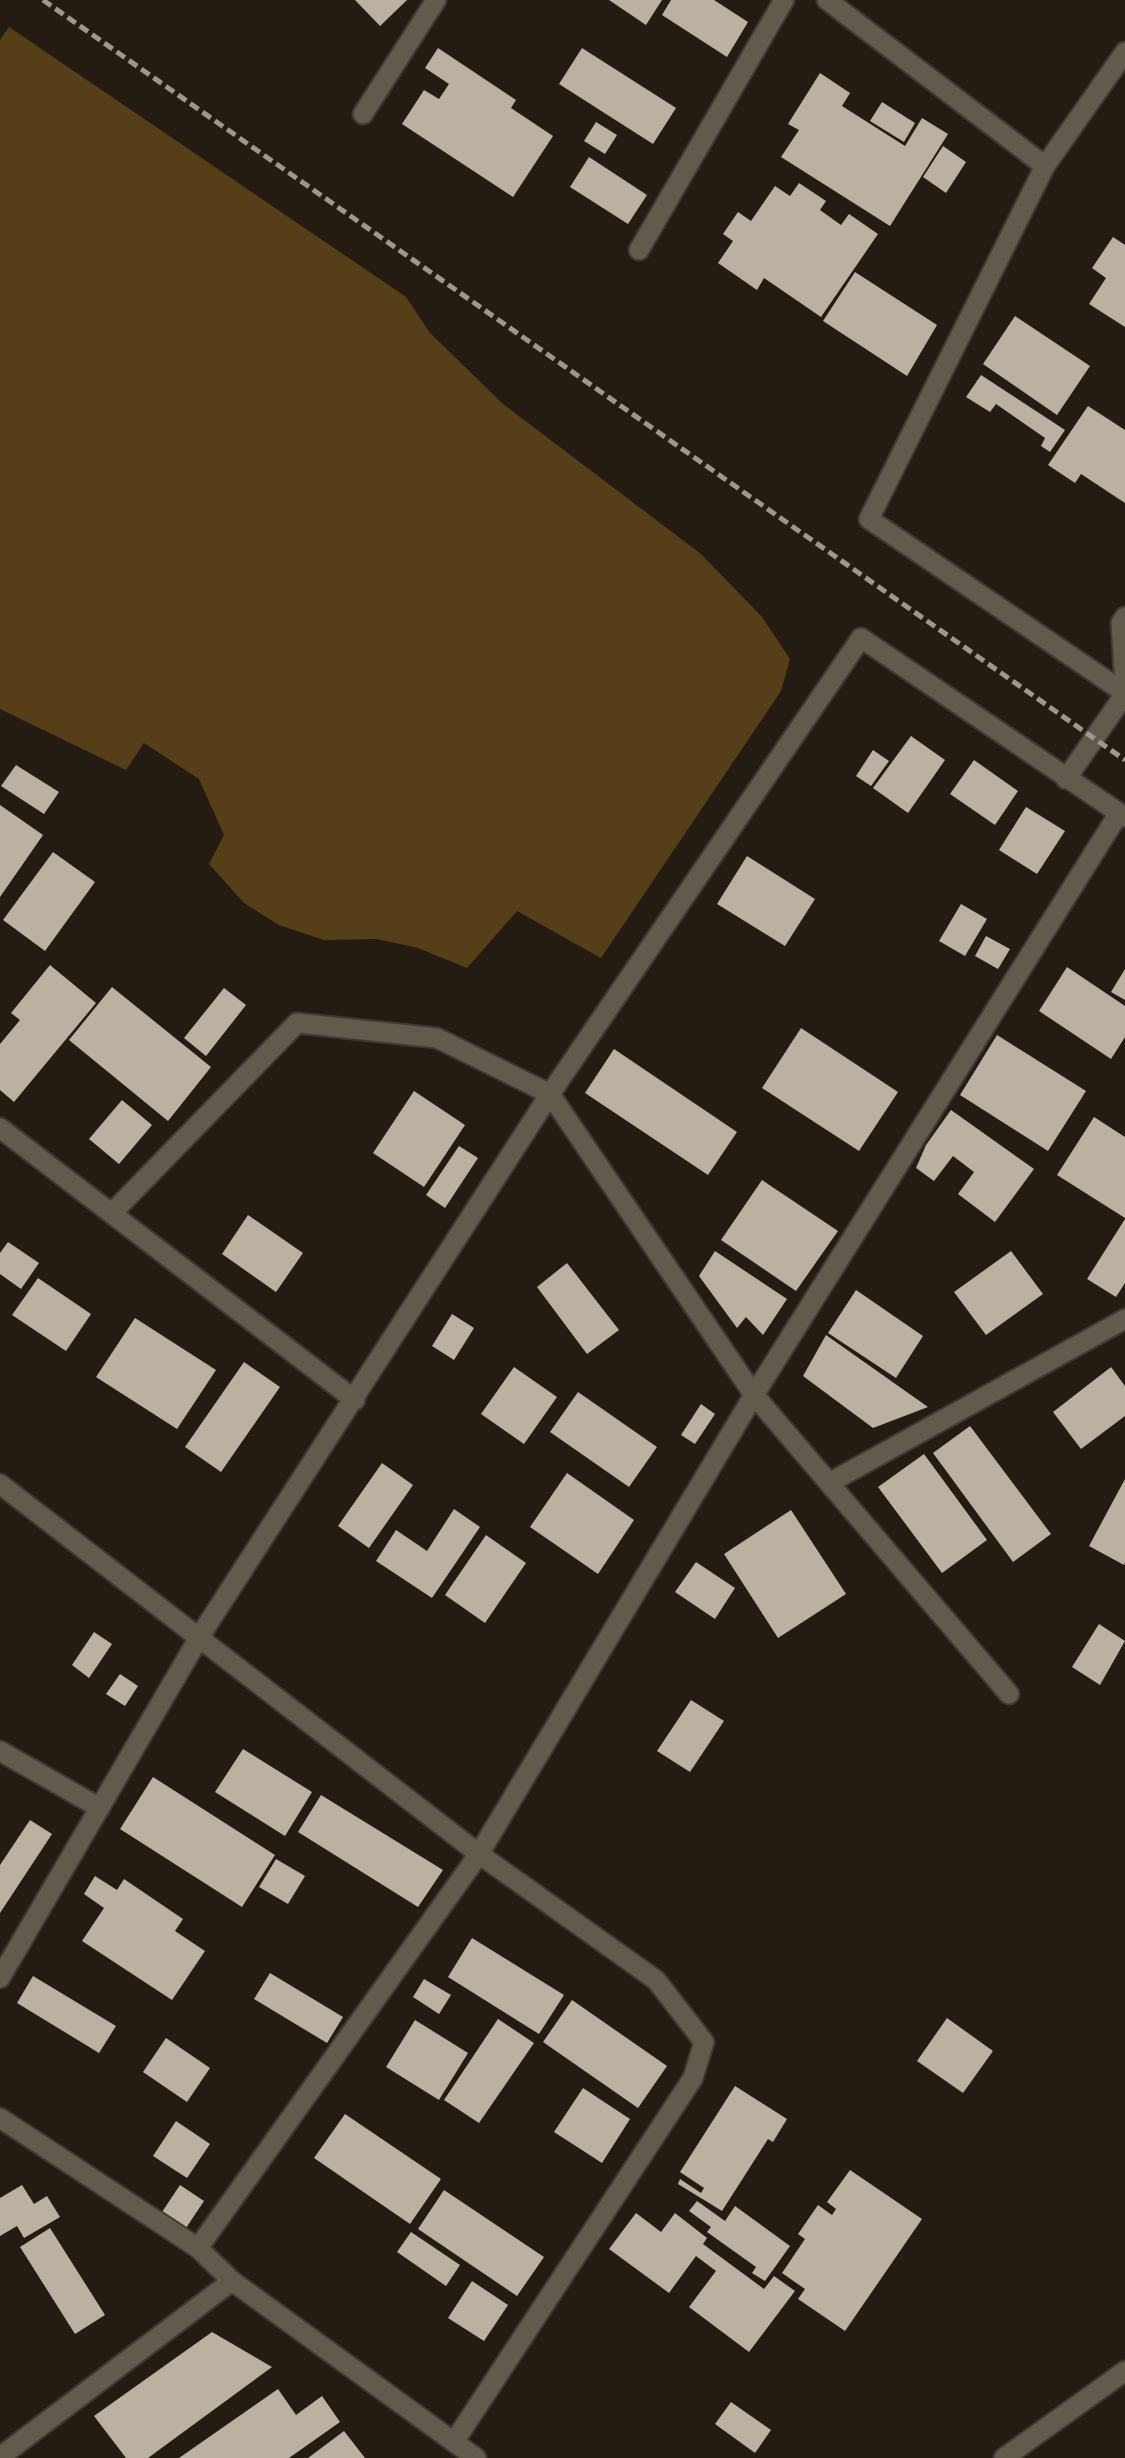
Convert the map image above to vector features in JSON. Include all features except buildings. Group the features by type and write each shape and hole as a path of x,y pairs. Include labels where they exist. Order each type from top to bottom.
{"street":[{"path":"363,114 436,0"},
{"path":"639,250 784,0"},
{"path":"827,0 1045,166"},
{"path":"1125,52 1045,166 869,519 1125,692"},
{"path":"1066,779 1125,692 1121,623 1125,617"},
{"path":"0,1978 200,1636 355,1400 550,1094 861,638 1122,815 754,1395 479,1854 198,2248"},
{"path":"112,1213 297,1023 437,1038 550,1094 754,1395 1009,1694"},
{"path":"0,1128 355,1400"},
{"path":"828,1483 1125,1319"},
{"path":"0,1484 479,1854 656,1980 704,2042 693,2078 454,2442"},
{"path":"0,1751 100,1808"},
{"path":"0,2118 198,2248 232,2281 476,2458"},
{"path":"0,2458 232,2281"},
{"path":"1004,2458 1125,2371"}],"shaded area":[{"path":"9,27 406,297 430,333 503,404 701,554 762,617 790,659 781,691 601,958 517,911 467,968 418,948 377,939 324,940 279,925 244,903 209,864 224,835 199,779 144,743 126,770 0,709 0,40"}],"railway":[{"path":"43,0 1125,760"}]}
